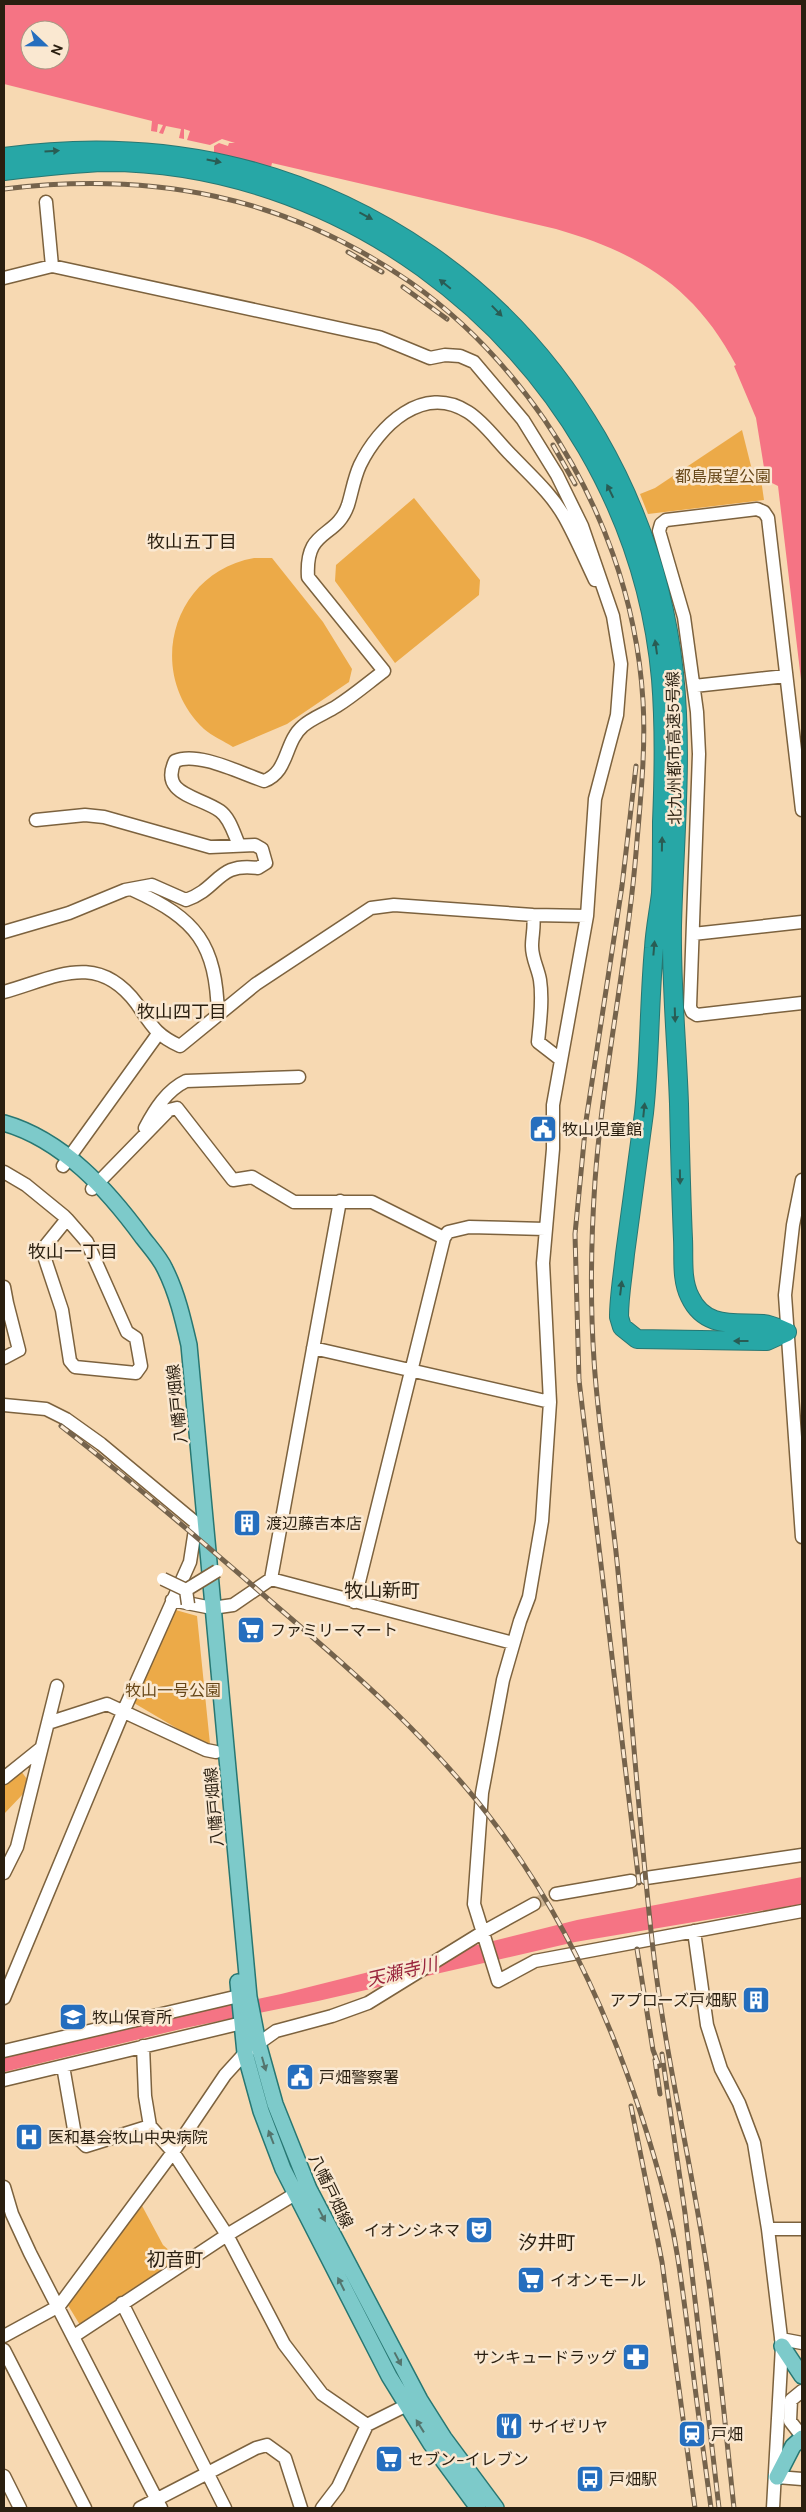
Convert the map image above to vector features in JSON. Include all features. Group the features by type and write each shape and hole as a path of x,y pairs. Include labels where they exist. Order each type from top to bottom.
{"highway":[{"name":"北九州都市高速5号線","path":"4,157 50,150 110,149 212,160 264,173 314,191 362,214 408,240 447,267 486,300 521,336 585,417 626,490 643,531 657,577 668,629 677,713 677,784 672,931 680,1186 686,1289 696,1308 712,1320 733,1324 768,1324 788,1332"},
{"name":"北九州都市高速5号線","path":"4,171 51,165 108,162 159,165 209,173 260,186 308,203 355,225 400,252 477,311 512,345 545,385 594,460 629,535 655,637 664,720 661,892 654,948 649,1061 619,1307 622,1328 636,1339 767,1341 788,1332"}],"main road":[{"name":"八幡戸畑線","path":"4,1123 44,1140 66,1162 125,1213 165,1268 181,1308 189,1345 206,1525 200,1606 242,1997"},
{"name":"八幡戸畑線","path":"4,1133 40,1148 66,1162"},
{"name":"八幡戸畑線","path":"95,1186 156,1271 171,1309 178,1344 196,1523 200,1606 245,2019 246,2053 261,2111 295,2194 388,2376 431,2444 478,2508"},
{"name":"八幡戸畑線","path":"245,2019 258,2043 275,2104 309,2189 420,2400 444,2438 496,2508"},
{"path":"782,2342 802,2376"},
{"path":"777,2477 793,2446 802,2436"}],"street":[{"path":"46,202 52,266"},
{"path":"4,278 52,266 379,337 430,358 445,355 460,356 474,362 523,420 557,475 582,526 613,616 621,664 620,689 612,740 595,799 587,916 553,1105 553,1149 543,1263 550,1402 542,1521 529,1597 513,1643 491,1740 482,1792 474,1904 498,1981 535,1961 802,1911"},
{"path":"239,845 228,819 220,811 178,790 171,782 170,771 175,761 184,757 196,758 264,782 279,772 293,739 302,726 338,705 384,671 308,577 307,565 309,551 319,538 340,520 347,507 360,465 369,450 389,423 402,414 430,403 443,403 462,409 479,421 545,491 565,517 613,616"},
{"path":"802,810 768,518 764,512 757,509 666,520 661,524 661,539 684,617 694,686 699,754 690,1006 692,1012 697,1015 802,1003"},
{"path":"694,686 786,676"},
{"path":"4,932 69,913 125,890 152,885 186,900 201,895 227,870 242,866 258,868 266,863 262,849 255,845 210,847 104,817 85,815 36,820"},
{"path":"132,890 174,912 203,940 217,982 218,1015"},
{"path":"4,992 47,976 79,972 95,974 118,983 158,1034 180,1046 256,984 371,908 394,905 533,915 587,916"},
{"path":"533,915 534,964 542,993 538,1042 560,1058"},
{"path":"693,934 802,922"},
{"path":"66,1162 158,1034"},
{"path":"140,1137 153,1112 175,1086 186,1081 299,1077"},
{"path":"95,1186 140,1137 169,1110 177,1108 233,1180 252,1177 294,1202 372,1202 444,1238"},
{"path":"4,1172 26,1185 67,1219 87,1242 127,1332 136,1338 141,1366 136,1373 75,1367 70,1361 62,1310 42,1250 67,1219"},
{"path":"802,1180 788,1260 785,1295 802,1537"},
{"path":"172,1600 200,1606 233,1605 271,1579 340,1201"},
{"path":"354,1602 444,1238 448,1232 469,1227 545,1229"},
{"path":"4,1287 5,1304 20,1350 4,1358"},
{"path":"313,1348 550,1402"},
{"path":"4,1406 46,1409 66,1419 101,1444 196,1523 190,1562 124,1710 4,1998"},
{"path":"186,1590 217,1571"},
{"path":"163,1579 186,1590 200,1606"},
{"path":"271,1579 513,1643"},
{"path":"4,1873 16,1847 57,1686"},
{"path":"48,1723 84,1709 107,1704 124,1710 206,1750 216,1752"},
{"path":"4,1778 40,1749"},
{"path":"646,1878 802,1855"},
{"path":"556,1894 631,1881"},
{"path":"4,2336 58,2306 173,2152 225,2075 258,2043 276,2031 352,2010 484,1936 534,1904"},
{"path":"694,1931 707,2025 721,2070 739,2103 754,2144 768,2229 782,2342 777,2477 774,2508"},
{"path":"4,2052 242,1997"},
{"path":"4,2080 245,2019"},
{"path":"143,2046 144,2096 150,2126 173,2152 228,2235 284,2344 322,2394 367,2425"},
{"path":"63,2066 75,2135 86,2146 150,2126"},
{"path":"4,2187 12,2214 159,2504"},
{"path":"74,2336 122,2303 295,2194"},
{"path":"768,2229 802,2229"},
{"path":"122,2303 226,2508"},
{"path":"782,2342 802,2342"},
{"path":"4,2350 85,2508"},
{"path":"802,2390 791,2400 787,2409 790,2421 802,2436"},
{"path":"322,2508 338,2487 367,2425 407,2405"},
{"path":"140,2508 159,2504 208,2474 256,2448 267,2445 285,2458 301,2508"},
{"path":"4,2476 20,2508"},
{"path":"777,2477 802,2479"}],"green space":[{"name":"都島展望公園","path":"742,430 753,474 761,479 764,500 648,514 640,494 655,488"},
{"path":"414,498 480,580 479,595 395,663 335,581 336,565"},
{"path":"254,558 272,558 323,622 352,669 349,682 287,724 233,747 204,729 186,706 175,680 172,654 176,627 187,603 204,583 226,567"},
{"name":"牧山一号公園","path":"172,1609 197,1616 210,1744 195,1739 134,1703"},
{"path":"21,1771 27,1779 23,1794 4,1814 4,1785"},
{"path":"140,2202 163,2245 180,2260 80,2325 66,2302"}],"water":[{"path":"4,4 802,4 802,688 778,486 766,480 756,418 734,366 736,365 720,338 702,314 683,294 639,262 613,249 556,229 272,163 271,167 214,153 214,146 219,143 228,146 229,143 235,143 222,139 210,145 187,140 190,131 184,129 184,139 179,138 181,129 166,126 163,134 159,133 163,125 158,124 157,132 151,131 152,121 4,84"},
{"name":"天瀬寺川","path":"802,1877 802,1904 575,1942 318,2001 185,2028 4,2072 4,2058 7,2057 169,2018 281,1994 577,1920"}],"tunnel":[{"path":"534,1904 556,1894"}],"railway":[{"path":"4,189 59,184 113,184 165,188 216,196 266,210 315,229 363,253 429,296 483,344 515,380 544,419 583,484 613,553 633,626 639,663 644,720 641,796 632,894 604,1099 595,1181 592,1270 594,1360 621,1602 653,1949 664,2027 706,2262 718,2354 734,2508"},
{"path":"348,252 382,272"},
{"path":"403,287 447,319"},
{"path":"553,445 575,484"},
{"path":"636,766 622,886 586,1121 575,1234 579,1380 639,1883"},
{"path":"61,1426 221,1558 393,1710 474,1797 527,1870 554,1914 600,2006 620,2054 637,2102 666,2200 681,2282 711,2508"},
{"path":"637,1949 653,2050 659,2066"},
{"path":"662,2054 685,2213 719,2508"},
{"path":"655,2060 660,2094"},
{"path":"631,2106 662,2262 695,2508"}],"place":[{"name":"牧山児童館","path":"543,1129"},
{"name":"渡辺藤吉本店","path":"247,1523"},
{"name":"ファミリーマート","path":"251,1630"},
{"name":"アプローズ戸畑駅","path":"756,2000"},
{"name":"牧山保育所","path":"73,2017"},
{"name":"戸畑警察署","path":"300,2077"},
{"name":"医和基会牧山中央病院","path":"29,2137"},
{"name":"イオンシネマ","path":"479,2230"},
{"name":"イオンモール","path":"531,2280"},
{"name":"サンキュードラッグ","path":"636,2357"},
{"name":"サイゼリヤ","path":"509,2426"},
{"name":"戸畑","path":"692,2434"},
{"name":"セブン-イレブン","path":"389,2459"},
{"name":"戸畑駅","path":"590,2479"}],"district":[{"name":"牧山五丁目","path":"192,542"},
{"name":"牧山四丁目","path":"182,1012"},
{"name":"牧山一丁目","path":"73,1252"},
{"name":"牧山新町","path":"382,1590"},
{"name":"汐井町","path":"547,2242"},
{"name":"初音町","path":"175,2259"}]}
